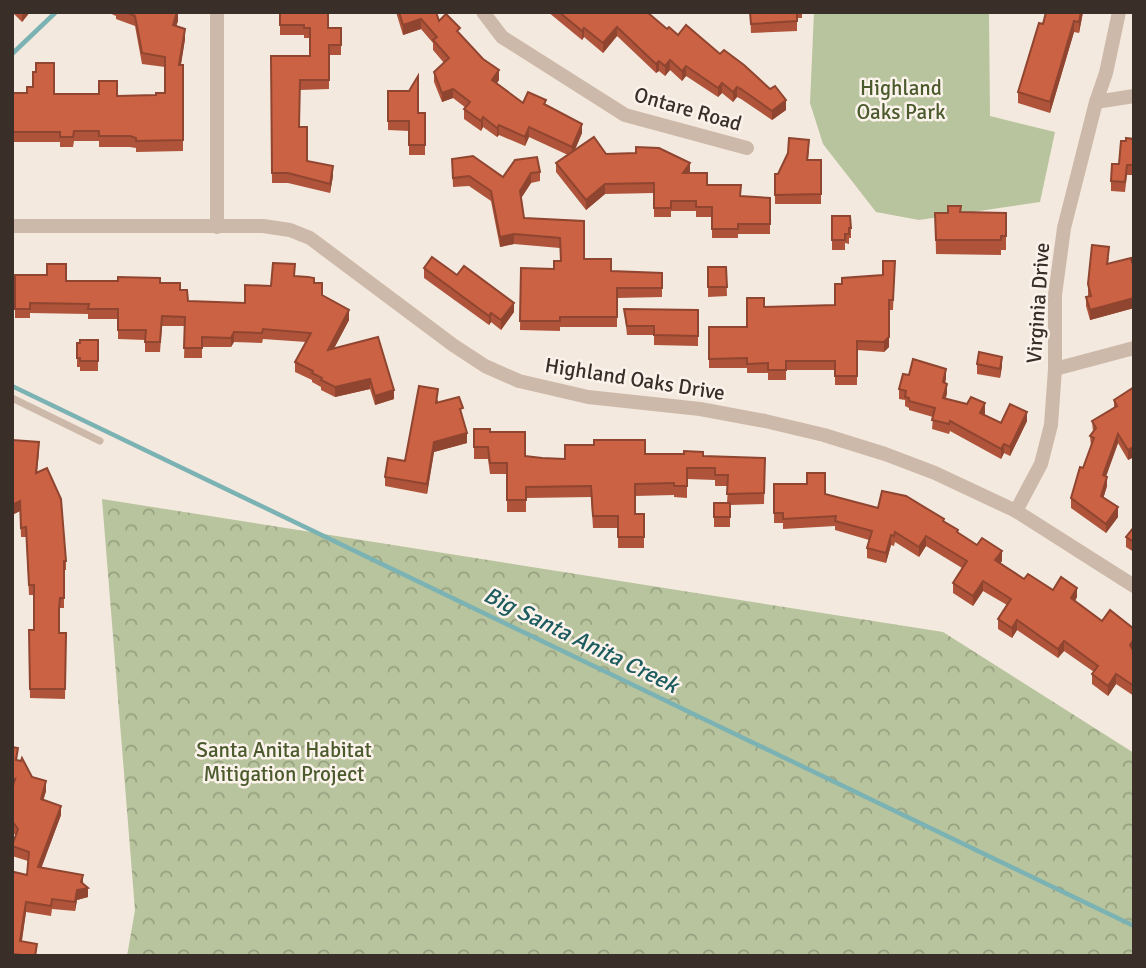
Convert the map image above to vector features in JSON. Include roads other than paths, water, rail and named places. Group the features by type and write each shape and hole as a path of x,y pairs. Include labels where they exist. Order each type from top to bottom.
{"street":[{"path":"217,12 217,227"},
{"name":"Ontare Road","path":"483,12 502,37 625,115 747,148"},
{"name":"Virginia Drive","path":"1016,511 1041,464 1051,425 1055,369 1055,295 1064,228 1106,73 1119,12"},
{"path":"1096,102 1134,96"},
{"name":"Highland Oaks Drive","path":"12,226 276,227 310,238 453,345 485,366 519,381 588,397 700,409 824,435 885,454 1016,511 1134,586"},
{"path":"1055,369 1134,348"}],"lane":[{"path":"12,398 100,441"}],"waterway":[{"path":"12,54 56,12"},
{"name":"Big Santa Anita Creek","path":"12,386 1134,926"}],"park label":[{"name":"Highland Oaks Park","path":"901,100"},
{"name":"Santa Anita Habitat Mitigation Project","path":"284,762"}]}
